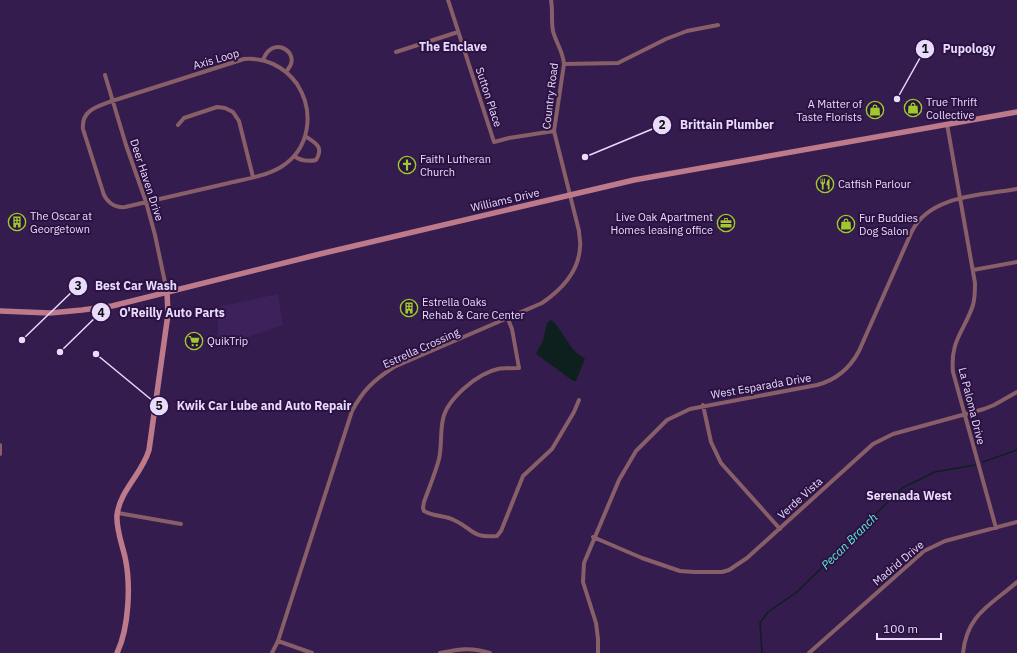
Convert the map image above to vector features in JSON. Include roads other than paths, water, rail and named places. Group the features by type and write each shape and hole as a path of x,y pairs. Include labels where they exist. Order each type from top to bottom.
{"main road":[{"name":"Williams Drive","path":"0,311 50,313 112,306 634,180 688,169 1017,112"},
{"path":"117,653 123,640 126,626 128,588 128,571 118,528 118,512 123,495 143,466 149,450 168,314 166,292"}],"street":[{"name":"Sutton Place","path":"448,0 494,142 509,138 554,131"},
{"name":"Country Road","path":"551,0 554,34 562,53 564,64 554,131 569,195"},
{"path":"564,64 618,64 666,39 687,32 718,25"},
{"path":"396,52 458,32"},
{"path":"263,60 267,52 272,48 284,48 289,53 292,61 286,72"},
{"name":"Axis Loop","path":"249,59 263,60 286,72 298,86 305,104 308,120 305,136 300,148 285,164 276,170 253,177 119,207 112,205 104,195 83,126 85,117 91,109 233,62 249,59"},
{"name":"Deer Haven Drive","path":"105,75 158,244 166,292"},
{"path":"178,125 184,118 213,108 221,107 235,114 239,121 253,177"},
{"name":"La Paloma Drive","path":"947,124 975,283 975,298 956,342 953,357 953,372 996,528"},
{"path":"294,156 301,161 308,162 316,160 320,154 316,142 305,136"},
{"name":"West Esparada Drive","path":"598,653 596,623 582,576 584,562 593,537 619,480 636,451 667,420 684,411 703,405 817,385 825,383 840,374 851,364 859,351 915,224 935,207 960,198 1017,189"},
{"name":"Estrella Crossing","path":"272,653 278,641 347,424 358,399 378,378 394,367 508,319 542,303 553,296 565,284 578,261 580,246 579,231 569,195"},
{"path":"973,270 1017,262"},
{"path":"508,319 512,329 519,368 498,369 488,372 473,381 453,400 445,412 443,418 439,458 424,502 424,511 455,520 472,533 481,536 497,536 501,531 523,476 552,448 574,412 579,400"},
{"name":"Verde Vista","path":"593,537 672,569 687,572 713,572 729,570 741,562 780,529 873,444 893,434 966,415 994,405 1017,392"},
{"path":"703,405 711,442 721,463 732,478 780,529"},
{"path":"0,446 0,454"},
{"path":"118,512 181,524"},
{"name":"Madrid Drive","path":"810,653 924,551 945,541 1017,522"},
{"path":"963,653 966,636 976,617 1017,582"},
{"path":"278,641 312,653"},
{"path":"440,653 468,648 490,653"}],"waterway":[{"name":"Pecan Branch","path":"983,462 1017,450"},
{"name":"Pecan Branch","path":"762,653 760,623 768,612 797,592 902,488 935,472 975,465"}],"place":[{"name":"Pupology","path":"897,99"},
{"name":"True Thrift Collective","path":"913,108"},
{"name":"A Matter of Taste Florists","path":"875,110"},
{"name":"Brittain Plumber","path":"585,157"},
{"name":"Faith Lutheran Church","path":"407,165"},
{"name":"Catfish Parlour","path":"825,184"},
{"name":"The Oscar at Georgetown","path":"17,222"},
{"name":"Live Oak Apartment Homes leasing office","path":"726,223"},
{"name":"Fur Buddies Dog Salon","path":"846,224"},
{"name":"Estrella Oaks Rehab & Care Center","path":"409,308"},
{"name":"Best Car Wash","path":"22,340"},
{"name":"QuikTrip","path":"194,341"},
{"name":"O'Reilly Auto Parts","path":"60,352"},
{"name":"Kwik Car Lube and Auto Repair","path":"96,354"}],"district":[{"name":"The Enclave","path":"453,46"},
{"name":"Serenada West","path":"909,495"}]}
